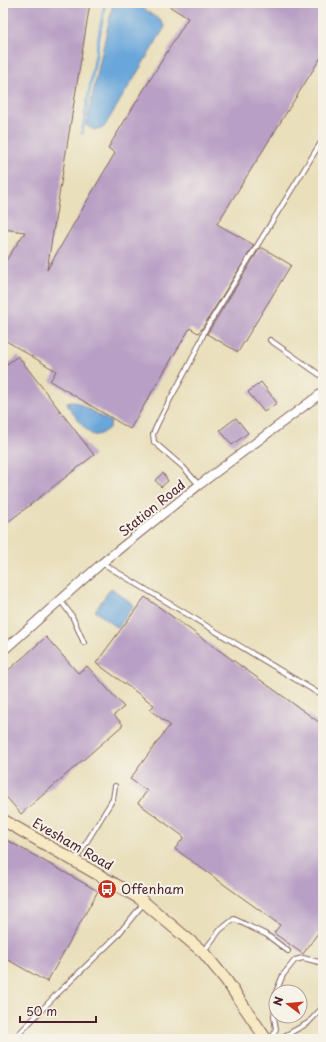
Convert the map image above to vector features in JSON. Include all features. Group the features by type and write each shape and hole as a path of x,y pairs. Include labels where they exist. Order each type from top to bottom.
{"main road":[{"name":"Evesham Road","path":"3,820 144,903 203,952 226,980 264,1034"}],"street":[{"name":"Station Road","path":"3,651 102,563 199,485 323,392"}],"lane":[{"path":"199,485 183,467 154,442 153,434 180,379 197,351 204,330 323,139"},
{"path":"270,340 323,377"},
{"path":"102,563 322,695"},
{"path":"60,600 72,616 84,643"},
{"path":"75,861 113,799 115,786"},
{"path":"14,1039 54,997 116,937 144,903"},
{"path":"203,952 220,930 234,919 268,934 288,951"},
{"path":"280,984 283,976 295,960 303,958 323,963"},
{"path":"280,1039 308,1023 323,1007"},
{"path":"272,1039 276,1029 275,1024"}],"water":[{"path":"113,3 135,3 160,20 165,27 104,127 94,130 86,125"},
{"path":"72,401 111,422 109,428 98,435 91,434 80,423 68,406 67,402"},
{"path":"111,588 134,605 118,628 95,611"}],"building":[{"path":"3,3 90,3 47,270 115,153 108,148 188,18 164,3 323,3 323,54 217,224 254,245 201,330 198,333 190,328 130,429 50,381 56,371 3,339 3,265 25,232 3,229"},
{"path":"260,248 263,248 291,265 238,352 207,334"},
{"path":"18,356 94,455 3,526 3,367"},
{"path":"261,382 277,403 264,412 248,392"},
{"path":"236,418 248,433 232,445 220,430"},
{"path":"163,473 168,481 161,487 155,480"},
{"path":"145,597 323,725 323,937 318,933 303,954 274,933 280,925 175,849 184,837 138,803 147,791 130,779 170,725 150,710 154,705 96,663"},
{"path":"46,637 78,673 87,666 124,707 114,715 123,725 21,814 3,793 3,675"},
{"path":"3,838 98,891 47,982 3,957"}],"waterway":[{"path":"82,133 105,3"}],"place":[{"name":"Offenham","path":"107,889"}]}
